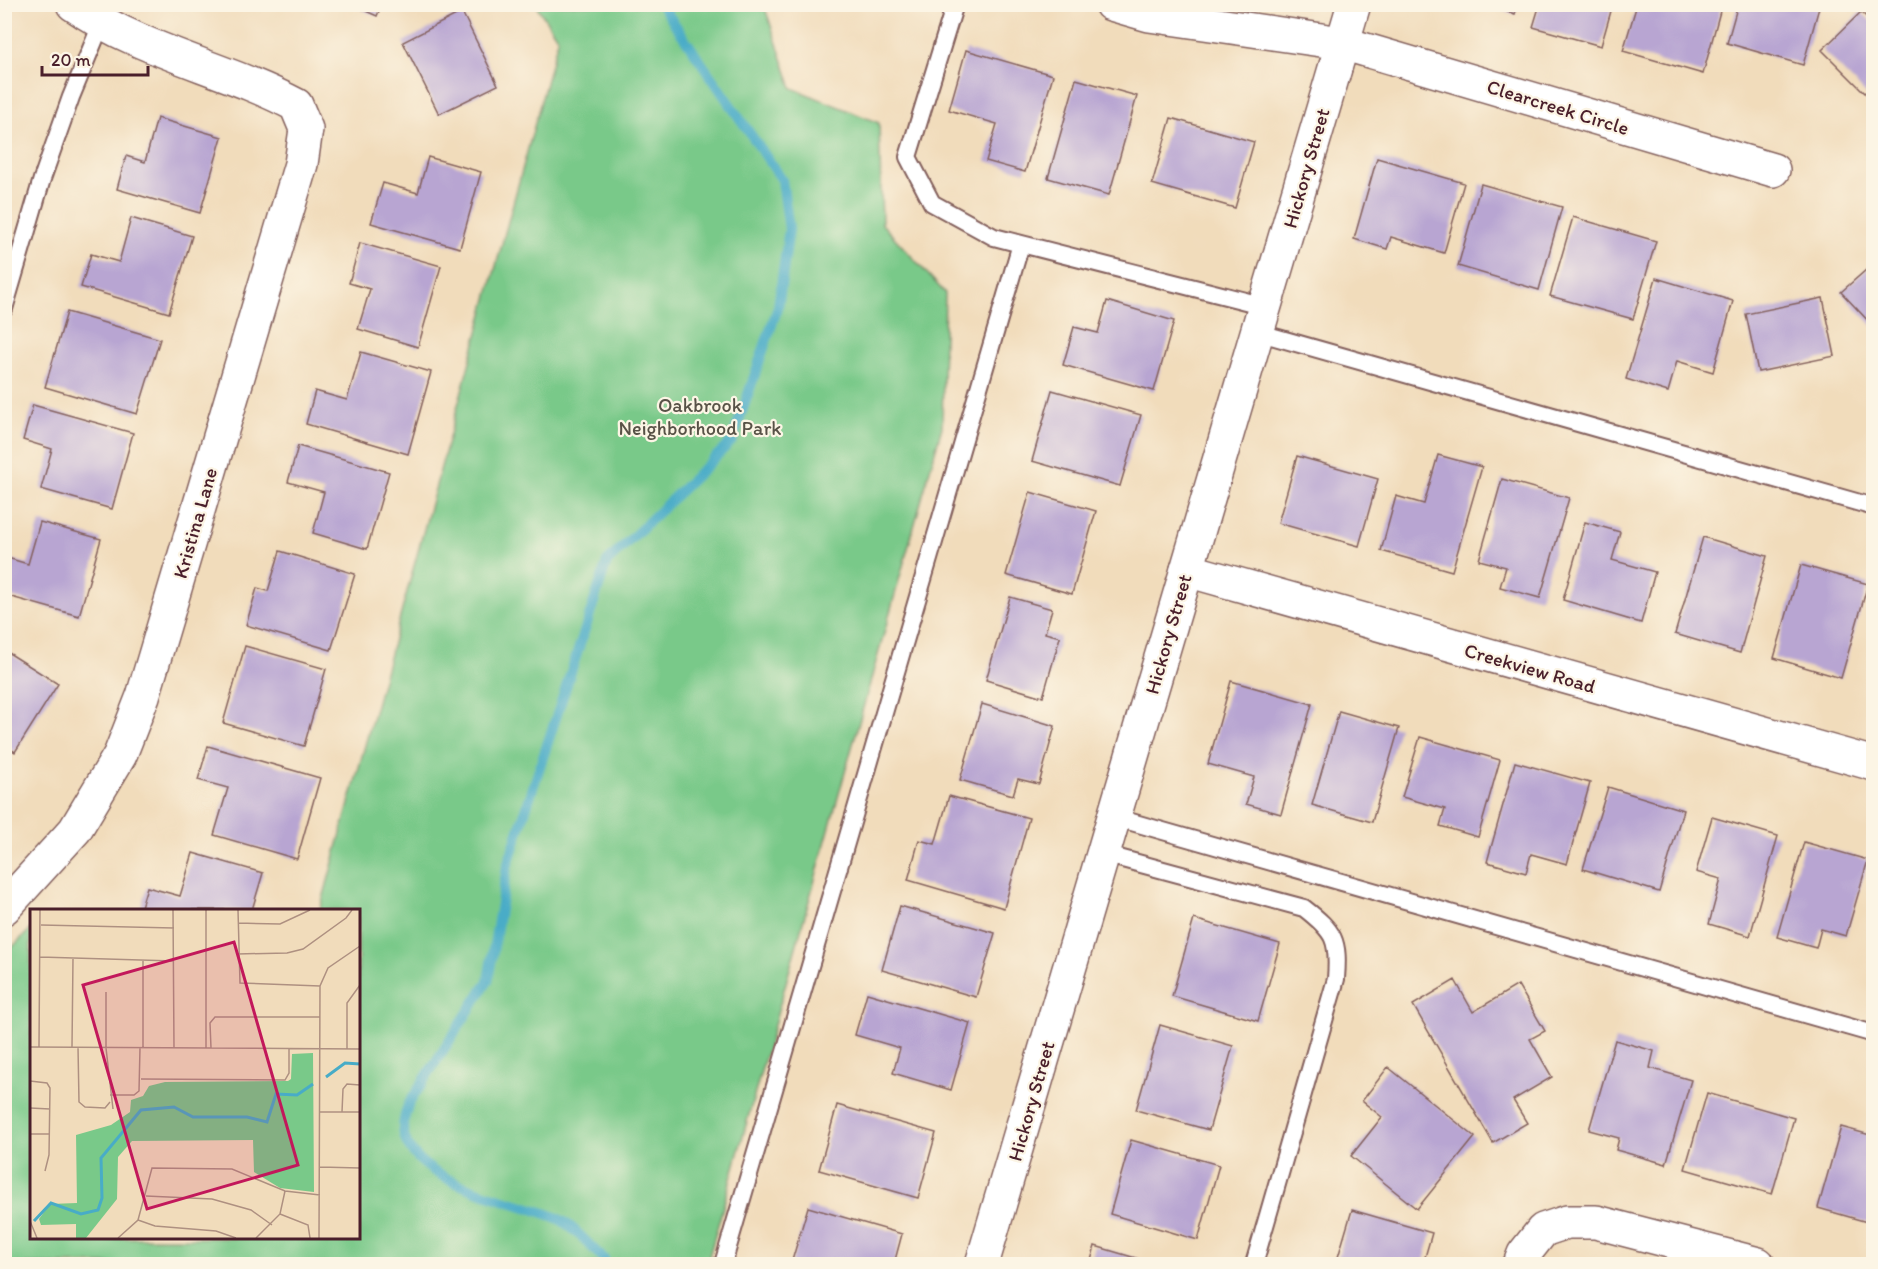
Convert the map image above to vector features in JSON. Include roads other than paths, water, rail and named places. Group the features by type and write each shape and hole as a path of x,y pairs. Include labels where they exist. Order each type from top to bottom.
{"street":[{"path":"73,4 102,22"},
{"name":"Clearcreek Circle","path":"1111,4 1149,15 1342,43 1773,170"},
{"name":"Hickory Street","path":"982,1264 1354,4"},
{"name":"Kristina Lane","path":"4,908 75,830 120,755 143,696 301,164 306,129 296,105 266,89 147,44 102,22"},
{"name":"Creekview Road","path":"1187,570 1871,756"},
{"path":"1520,1264 1524,1254 1543,1230 1567,1222 1596,1222 1758,1264"}],"lane":[{"path":"956,4 908,157 932,202 994,237 1874,507"},
{"path":"4,309 42,179 71,98 102,22"},
{"path":"723,1264 1021,244"},
{"path":"1114,816 1874,1034"},
{"path":"1104,854 1304,908 1327,926 1338,954 1336,980 1254,1264"}],"waterway":[{"path":"606,1264 604,1259 577,1232 559,1219 443,1177 423,1163 409,1147 403,1128 408,1105 488,981 507,867 607,562 732,441 778,307 789,229 782,180 661,4"}],"park label":[{"name":"Oakbrook Neighborhood Park","path":"700,416"}]}
